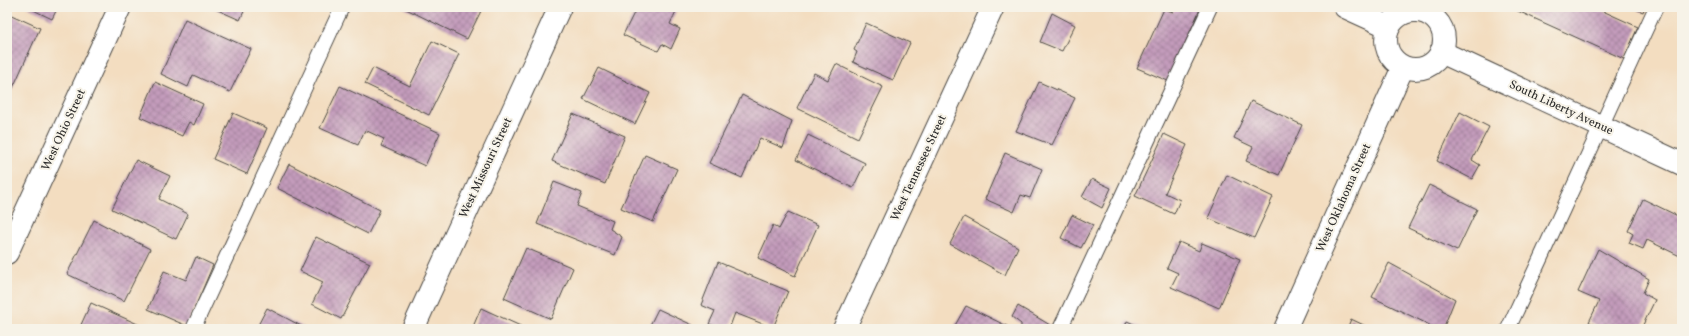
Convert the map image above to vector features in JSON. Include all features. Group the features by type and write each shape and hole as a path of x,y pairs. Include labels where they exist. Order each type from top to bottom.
{"street":[{"name":"West Ohio Street","path":"7,253 120,7"},
{"name":"West Missouri Street","path":"413,329 560,7"},
{"name":"West Tennessee Street","path":"844,329 993,7"},
{"path":"1345,7 1389,27"},
{"path":"1410,11 1431,11 1442,32 1443,38 1441,52 1436,60 1429,66 1412,69 1403,67 1391,57 1387,50 1386,34 1389,27 1397,17 1410,11"},
{"name":"South Liberty Avenue","path":"1441,52 1682,164"},
{"name":"West Oklahoma Street","path":"1285,329 1403,67"}],"lane":[{"path":"193,329 342,7"},
{"path":"1060,329 1210,7"},
{"path":"1508,329 1656,7"}],"building":[{"path":"27,7 58,7 52,19"},
{"path":"211,7 246,7 240,20"},
{"path":"402,7 483,7 467,39"},
{"path":"637,7 678,7 670,24 680,29 671,49 662,44 658,51 623,35"},
{"path":"1176,7 1201,7 1168,81 1137,68 1164,9 1173,12"},
{"path":"1509,7 1594,7 1638,27 1624,59"},
{"path":"1630,7 1645,7 1643,12"},
{"path":"7,13 40,28 7,101"},
{"path":"1052,13 1075,25 1062,51 1040,42"},
{"path":"185,19 251,49 230,92 193,75 188,87 161,74"},
{"path":"866,23 910,43 893,80 853,62 857,52 854,50"},
{"path":"432,41 459,54 429,115 365,84 373,68 410,86"},
{"path":"836,64 883,87 858,138 797,108 814,73 828,80"},
{"path":"599,68 650,93 635,124 583,99"},
{"path":"155,82 203,104 194,125 189,122 182,136 140,117"},
{"path":"1039,82 1075,98 1052,145 1016,131"},
{"path":"340,86 440,133 425,166 381,146 384,139 365,130 358,145 320,128"},
{"path":"742,95 792,121 783,148 760,138 742,178 709,163"},
{"path":"1251,101 1302,125 1279,175 1246,161 1253,147 1234,138"},
{"path":"1460,112 1489,127 1472,160 1480,165 1472,179 1437,161"},
{"path":"233,113 267,128 247,174 213,159"},
{"path":"573,114 625,136 605,184 552,161"},
{"path":"1164,134 1187,145 1165,193 1180,200 1174,214 1135,196"},
{"path":"808,135 865,163 853,188 796,160"},
{"path":"1005,153 1042,169 1030,198 1021,195 1014,212 985,199"},
{"path":"645,155 677,169 653,222 621,208"},
{"path":"136,160 170,176 159,199 188,214 176,239 112,209"},
{"path":"289,164 380,210 368,234 277,188"},
{"path":"1227,175 1273,197 1254,238 1208,218"},
{"path":"1092,179 1111,188 1102,208 1082,197"},
{"path":"554,182 582,193 577,206 613,221 610,229 622,237 615,255 537,224"},
{"path":"1429,185 1477,209 1457,251 1408,228"},
{"path":"1643,199 1682,218 1682,257 1647,240 1643,249 1629,243 1633,234 1628,231"},
{"path":"788,212 818,225 795,276 758,258 773,225 779,229"},
{"path":"1072,215 1093,225 1081,248 1061,238"},
{"path":"964,217 1018,247 1005,275 950,244"},
{"path":"94,220 150,249 124,301 67,274"},
{"path":"316,237 370,263 341,319 312,304 323,282 300,271"},
{"path":"1179,242 1199,251 1202,243 1240,259 1219,308 1171,287 1178,273 1167,268"},
{"path":"526,248 573,268 551,319 504,298"},
{"path":"1598,249 1649,279 1643,293 1655,300 1641,329 1605,329 1589,322 1599,301 1578,292"},
{"path":"196,257 213,265 187,326 148,309 164,271 186,280"},
{"path":"718,262 788,291 773,328 735,313 729,329 723,329 709,324 715,311 701,305"},
{"path":"1389,263 1455,299 1443,329 1438,329 1372,297"},
{"path":"91,303 142,326 141,329 79,329"},
{"path":"966,306 1013,329 953,329"},
{"path":"1018,306 1050,325 1049,329 1021,329 1021,324 1012,317"},
{"path":"267,308 307,329 256,329"},
{"path":"481,308 527,329 472,329"},
{"path":"658,309 701,329 648,329"},
{"path":"1351,319 1372,329 1347,329"},
{"path":"1127,321 1145,329 1124,329"}]}
